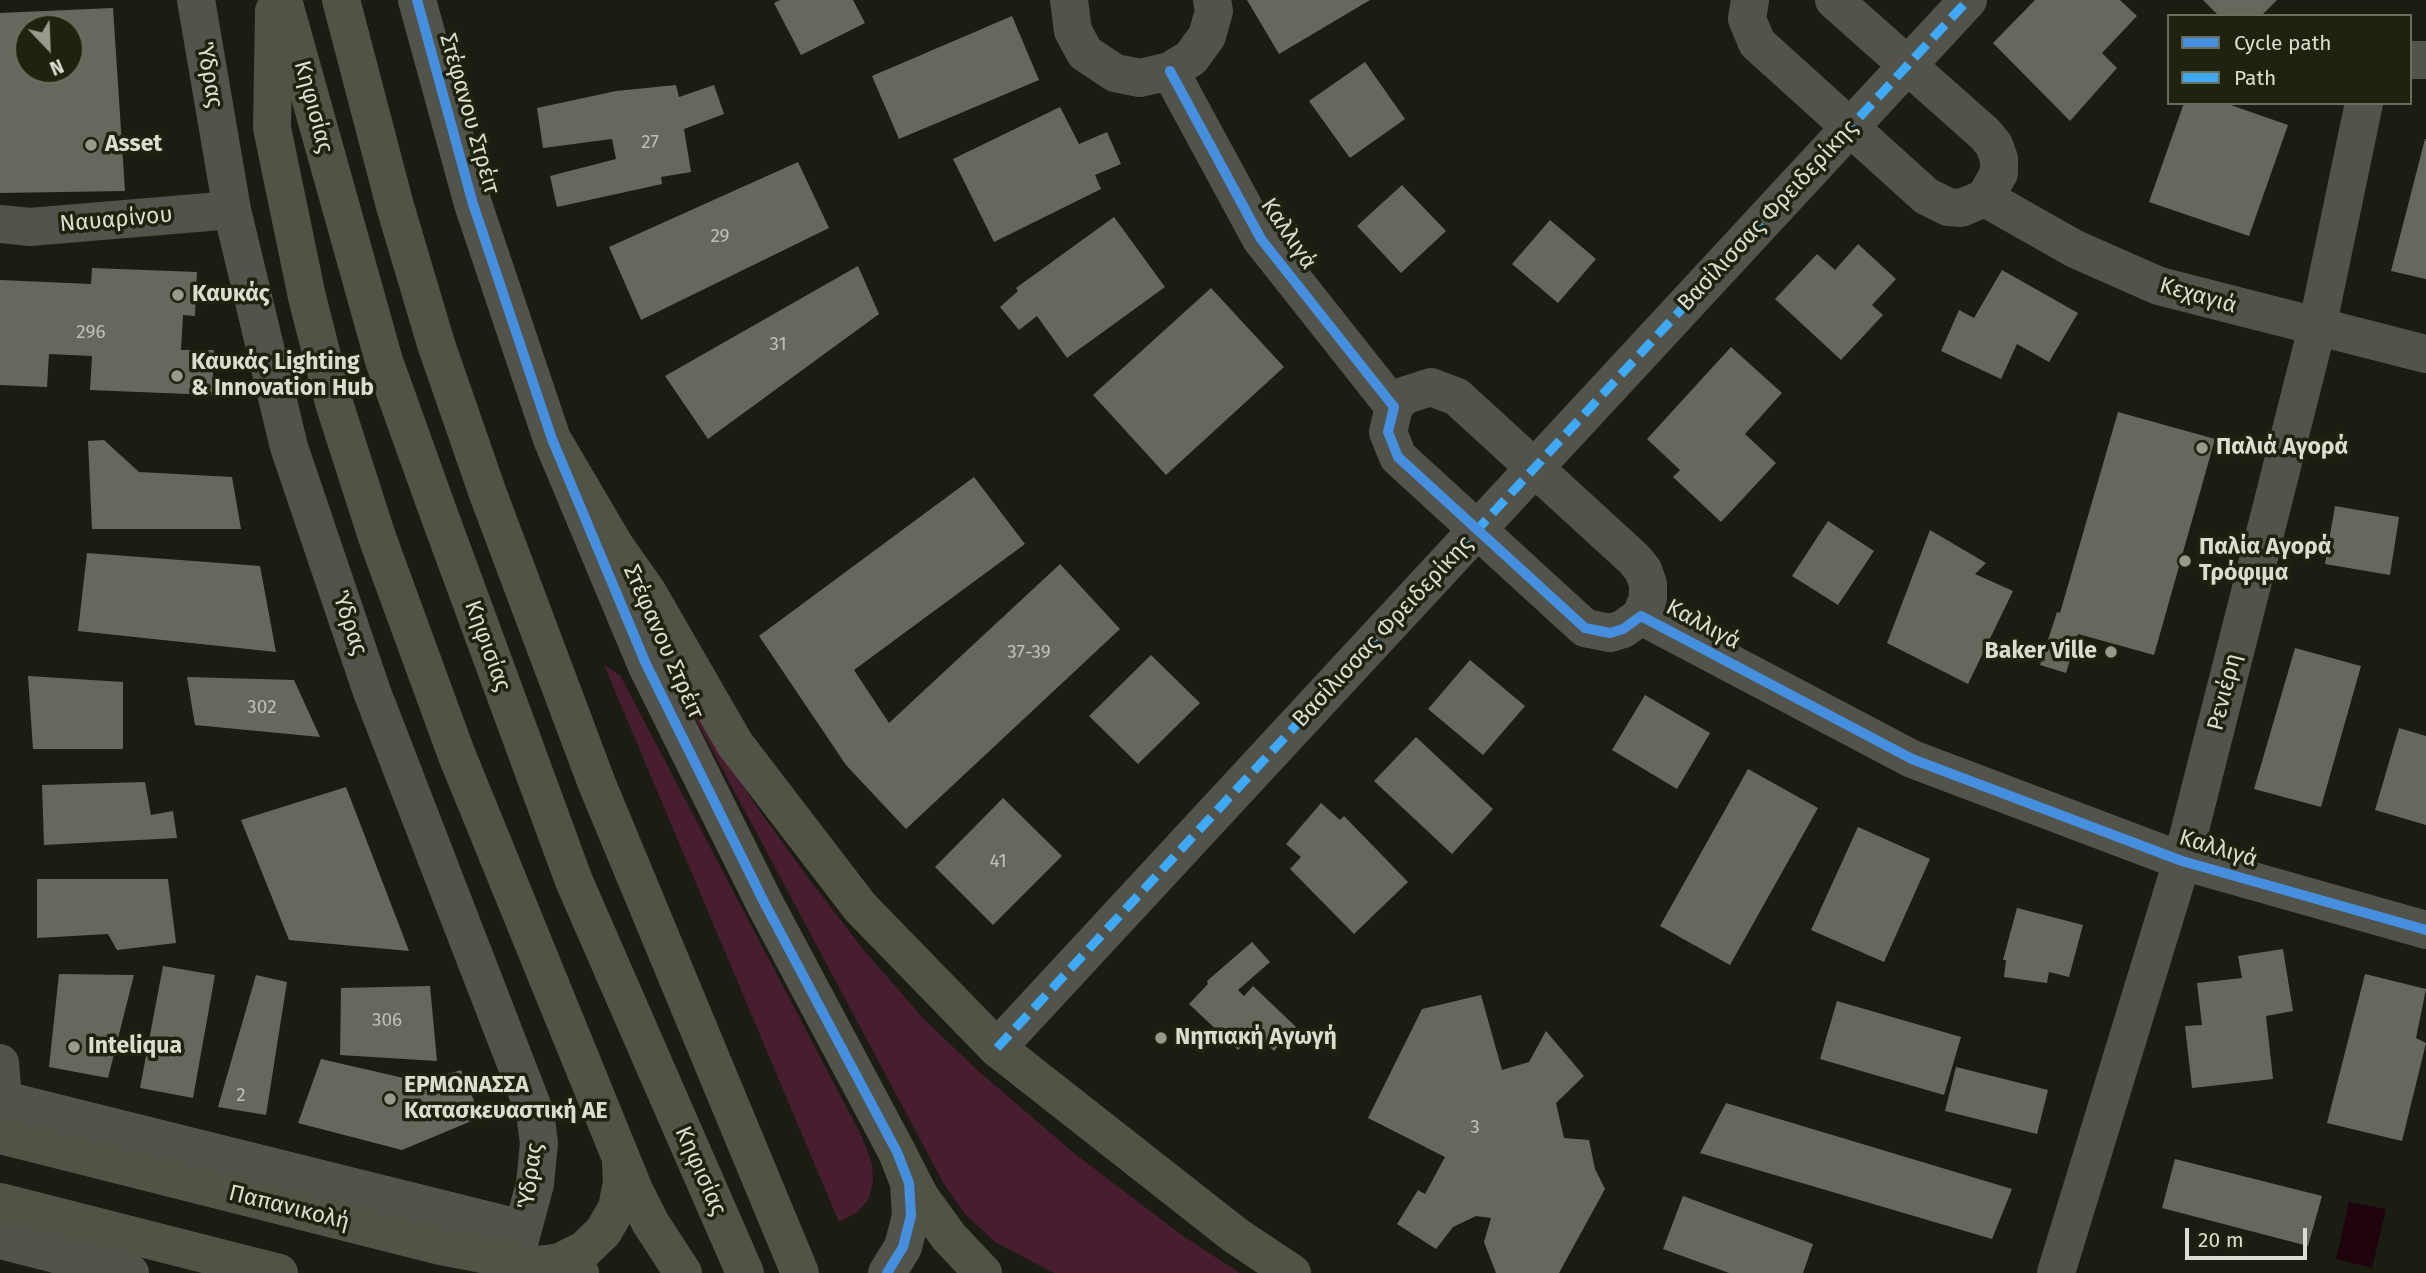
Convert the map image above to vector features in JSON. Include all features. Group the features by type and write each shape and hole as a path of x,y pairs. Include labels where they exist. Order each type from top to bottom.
{"main road":[{"path":"274,0 272,128 307,297 334,403 377,537 456,753 621,1156 650,1222 683,1273"},
{"name":"Κηφισίας","path":"283,0 384,361 574,881 745,1273"},
{"path":"341,0 395,206 436,344 554,671 628,859 800,1273"},
{"path":"552,439 615,546 648,593 736,744 860,907 997,1048 1235,1235 1292,1273"},
{"name":"Παπανικολή","path":"1,1111 441,1246 522,1252 580,1273"},
{"path":"897,1152 920,1197 949,1237 983,1273"},
{"path":"522,1252 560,1262 584,1250 603,1232 617,1208 622,1182 621,1156"},
{"path":"0,1202 279,1273"}],"street":[{"name":"Ύδρας","path":"196,0 232,210 289,447 372,692 536,1113 538,1165 522,1252"},
{"name":"Στέφανου Στρέιτ","path":"417,0 473,204 552,439 646,664 765,904 897,1152 909,1183 911,1216 903,1247 887,1273"},
{"path":"1069,0 1073,31 1086,52 1115,73 1140,78 1170,71 1191,58 1207,36 1214,11 1212,0"},
{"path":"1751,0 1747,19 1757,44 1936,202 1961,208 1985,198 1999,173 1999,159 1994,145 1985,134 1834,0"},
{"name":"Βασίλισσας Φρειδερίκης","path":"997,1048 1968,0"},
{"name":"Καλλιγά","path":"1170,71 1261,239 1394,407"},
{"name":"Ρενιέρη","path":"2056,1273 2182,861 2317,328 2364,105"},
{"name":"Κεχαγιά","path":"1985,198 2075,249 2159,286 2426,354"},
{"name":"Ναυαρίνου","path":"0,225 30,228 232,210"},
{"name":"Καλλιγά","path":"1431,387 1445,390 1457,397 1643,570 1648,598 1641,616 1623,629 1610,633 1585,628 1398,457 1388,432 1394,407 1416,389 1431,387"},
{"name":"Καλλιγά","path":"1641,616 1912,760 2182,861 2426,930"},
{"path":"0,1063 1,1111"},
{"path":"0,1240 38,1261 130,1273"}],"shaded area":[{"path":"604,665 620,675 862,1137 872,1164 873,1182 868,1200 856,1213 839,1222"},
{"path":"676,682 754,803 809,879 862,948 923,1018 976,1069 1075,1154 1183,1236 1240,1273 1054,1273 995,1242 965,1214 944,1184"},
{"path":"2349,1202 2386,1209 2372,1268 2336,1259"}],"building":[{"path":"780,0 853,0 865,23 801,55 774,3"},
{"path":"1247,0 1370,0 1279,54"},
{"path":"2035,0 2120,0 2137,16 2102,53 2117,68 2070,121 1993,43"},
{"path":"2203,0 2277,0 2263,14 2217,14"},
{"path":"113,8 125,191 0,193 0,13"},
{"path":"1012,16 1039,80 899,139 872,76"},
{"path":"1365,62 1405,119 1350,158 1309,101"},
{"path":"676,85 679,97 714,85 724,114 684,129 691,172 661,177 662,184 557,207 550,176 616,159 612,139 543,148 537,108 616,91"},
{"path":"2183,105 2231,105 2288,125 2249,236 2149,202"},
{"path":"1060,107 1079,144 1107,132 1121,164 1095,175 1101,189 994,242 953,159"},
{"path":"2426,139 2426,279 2391,271"},
{"path":"798,162 829,228 641,320 609,247"},
{"path":"1402,185 1446,231 1401,273 1357,226"},
{"path":"1114,217 1165,287 1067,358 1037,316 1019,330 1000,307 1018,291 1016,288"},
{"path":"1550,220 1596,259 1558,303 1512,264"},
{"path":"1858,244 1896,279 1872,305 1883,315 1841,360 1775,299 1817,254 1835,270"},
{"path":"858,266 879,314 708,439 665,376"},
{"path":"92,268 197,272 195,316 183,315 181,350 214,350 212,395 90,390 92,356 49,354 47,387 0,385 0,280 91,284"},
{"path":"2002,270 2078,313 2049,362 2017,344 2001,379 1941,351 1959,310 1974,318"},
{"path":"1211,288 1284,367 1166,475 1093,395"},
{"path":"1731,347 1782,393 1745,434 1776,463 1721,522 1673,477 1680,470 1647,439"},
{"path":"2118,412 2215,439 2154,655 2078,634 2066,673 2040,665 2057,612 2060,613"},
{"path":"104,440 139,472 232,477 241,529 92,529 88,441"},
{"path":"974,477 1025,544 854,670 889,723 1060,564 1120,629 906,829 846,765 759,636"},
{"path":"2335,506 2399,517 2390,575 2325,564"},
{"path":"1828,521 1874,551 1838,605 1792,576"},
{"path":"1930,530 1986,563 1975,574 2013,591 1968,684 1887,643"},
{"path":"87,553 260,566 276,652 78,631"},
{"path":"2295,648 2361,666 2321,807 2254,789"},
{"path":"1151,655 1200,703 1138,764 1089,716"},
{"path":"1470,660 1525,706 1483,755 1428,709"},
{"path":"28,676 123,682 123,749 33,749"},
{"path":"187,677 294,680 320,737 195,725"},
{"path":"1645,695 1710,733 1677,789 1612,750"},
{"path":"2399,728 2426,736 2426,825 2375,810"},
{"path":"1416,737 1493,809 1452,854 1374,781"},
{"path":"1748,769 1818,808 1730,965 1660,926"},
{"path":"145,782 151,815 173,811 177,838 44,845 42,785"},
{"path":"346,787 409,951 289,940 241,820"},
{"path":"1003,798 1062,856 993,925 935,867"},
{"path":"1321,803 1340,820 1344,816 1408,882 1354,934 1290,869 1301,857 1286,844"},
{"path":"1858,827 1930,859 1884,962 1811,930"},
{"path":"37,879 168,879 176,943 117,950 108,934 37,938"},
{"path":"2017,908 2083,925 2069,977 2049,972 2047,983 2004,977 2006,960 2003,960"},
{"path":"1252,942 1270,962 1238,990 1244,996 1253,986 1296,1027 1274,1051 1255,1033 1238,1050 1189,1004 1208,984 1207,981"},
{"path":"2283,949 2293,1011 2266,1016 2273,1079 2192,1088 2185,1026 2202,1025 2197,983 2242,978 2238,956"},
{"path":"163,966 215,975 193,1098 140,1088"},
{"path":"59,974 134,975 108,1078 49,1067"},
{"path":"2365,974 2426,989 2416,1038 2426,1043 2402,1141 2327,1123"},
{"path":"256,975 287,982 266,1115 218,1107"},
{"path":"430,986 437,1061 340,1055 341,988"},
{"path":"1481,995 1502,1070 1529,1062 1546,1031 1584,1076 1556,1103 1564,1138 1589,1140 1595,1169 1605,1189 1559,1273 1496,1273 1484,1242 1491,1218 1476,1216 1453,1227 1436,1249 1397,1224 1418,1190 1425,1194 1445,1157 1368,1118 1422,1009"},
{"path":"1837,1001 1961,1037 1944,1095 1820,1059"},
{"name":"ΕΡΜΩΝΑΣΣΑ Κατασκευαστική ΑΕ","path":"321,1059 421,1082 461,1070 481,1117 402,1150 298,1123"},
{"path":"1956,1067 2048,1090 2037,1134 1945,1111"},
{"path":"1726,1103 2012,1189 1992,1239 1700,1153"},
{"path":"2175,1159 2322,1196 2308,1246 2162,1208"},
{"path":"1683,1196 1813,1244 1803,1273 1729,1273 1663,1249"}],"marked path":[{"path":"997,1048 1968,0"}],"cycle path":[{"path":"417,0 473,204 552,439 646,664 765,904 897,1152 909,1183 911,1216 903,1247 887,1273"},
{"path":"1170,71 1261,239 1394,407 1388,432 1398,457 1585,628 1610,633 1623,629 1641,616 1912,759 2182,861 2426,930"}],"place":[{"name":"Asset","path":"91,145"},
{"name":"Καυκάς","path":"178,295"},
{"name":"Καυκάς Lighting & Innovation Hub","path":"177,376"},
{"name":"Παλιά Αγορά","path":"2202,448"},
{"name":"Παλία Αγορά Τρόφιμα","path":"2185,561"},
{"name":"Baker Ville","path":"2111,652"},
{"name":"Νηπιακή Αγωγή","path":"1161,1038"},
{"name":"Inteliqua","path":"74,1047"},
{"name":"ΕΡΜΩΝΑΣΣΑ Κατασκευαστική ΑΕ","path":"390,1099"}]}
